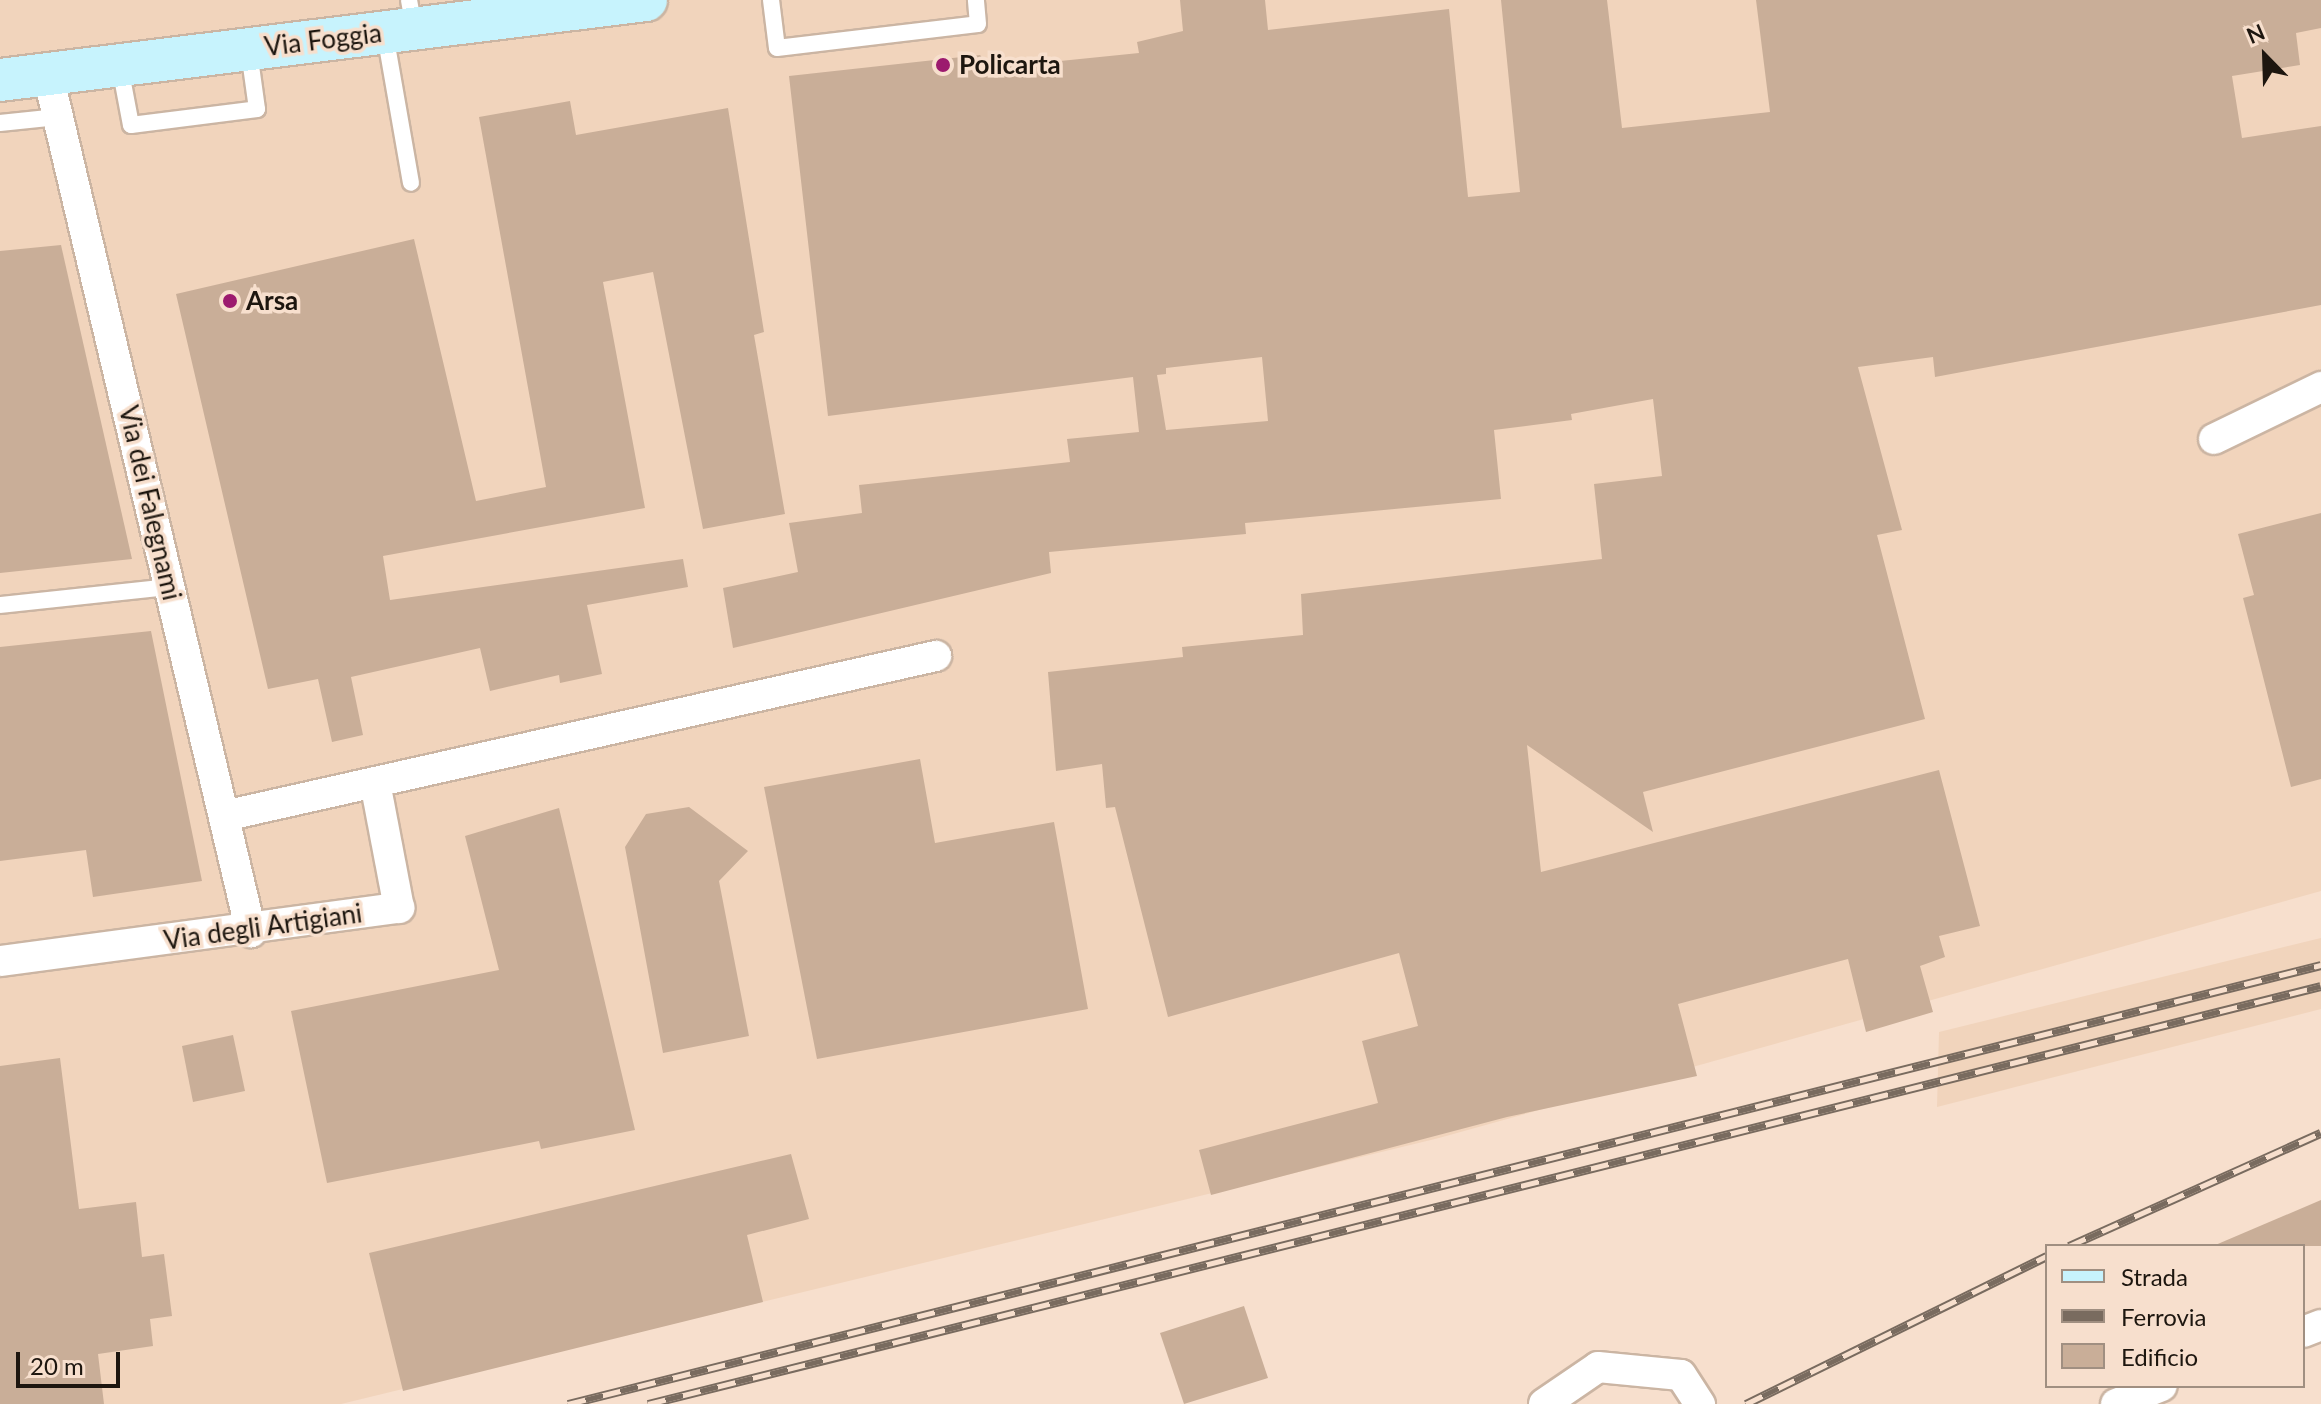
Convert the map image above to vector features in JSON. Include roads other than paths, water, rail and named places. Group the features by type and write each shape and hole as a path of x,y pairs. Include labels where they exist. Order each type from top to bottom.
{"main road":[{"name":"Via Foggia","path":"0,80 248,50 403,20 646,0"}],"street":[{"name":"Via dei Falegnami","path":"48,75 251,932"},
{"path":"2214,439 2321,387"},
{"path":"224,816 936,656"},
{"name":"Via degli Artigiani","path":"0,961 251,932 399,908 375,782"},
{"path":"1544,1404 1598,1367 1681,1375 1700,1404"},
{"path":"2116,1404 2157,1388"}],"lane":[{"path":"771,0 777,48 978,24 976,0"},
{"path":"403,20 411,183"},
{"path":"120,66 131,125 257,109 248,50"},
{"path":"0,123 58,117"},
{"path":"0,605 169,587"}],"railway":[{"path":"568,1404 2321,965"},
{"path":"648,1404 2321,986"},
{"path":"2073,1244 2321,1133"},
{"path":"1746,1404 2045,1257"}],"place":[{"name":"Policarta","path":"943,65"},
{"name":"Arsa","path":"230,301"}]}
